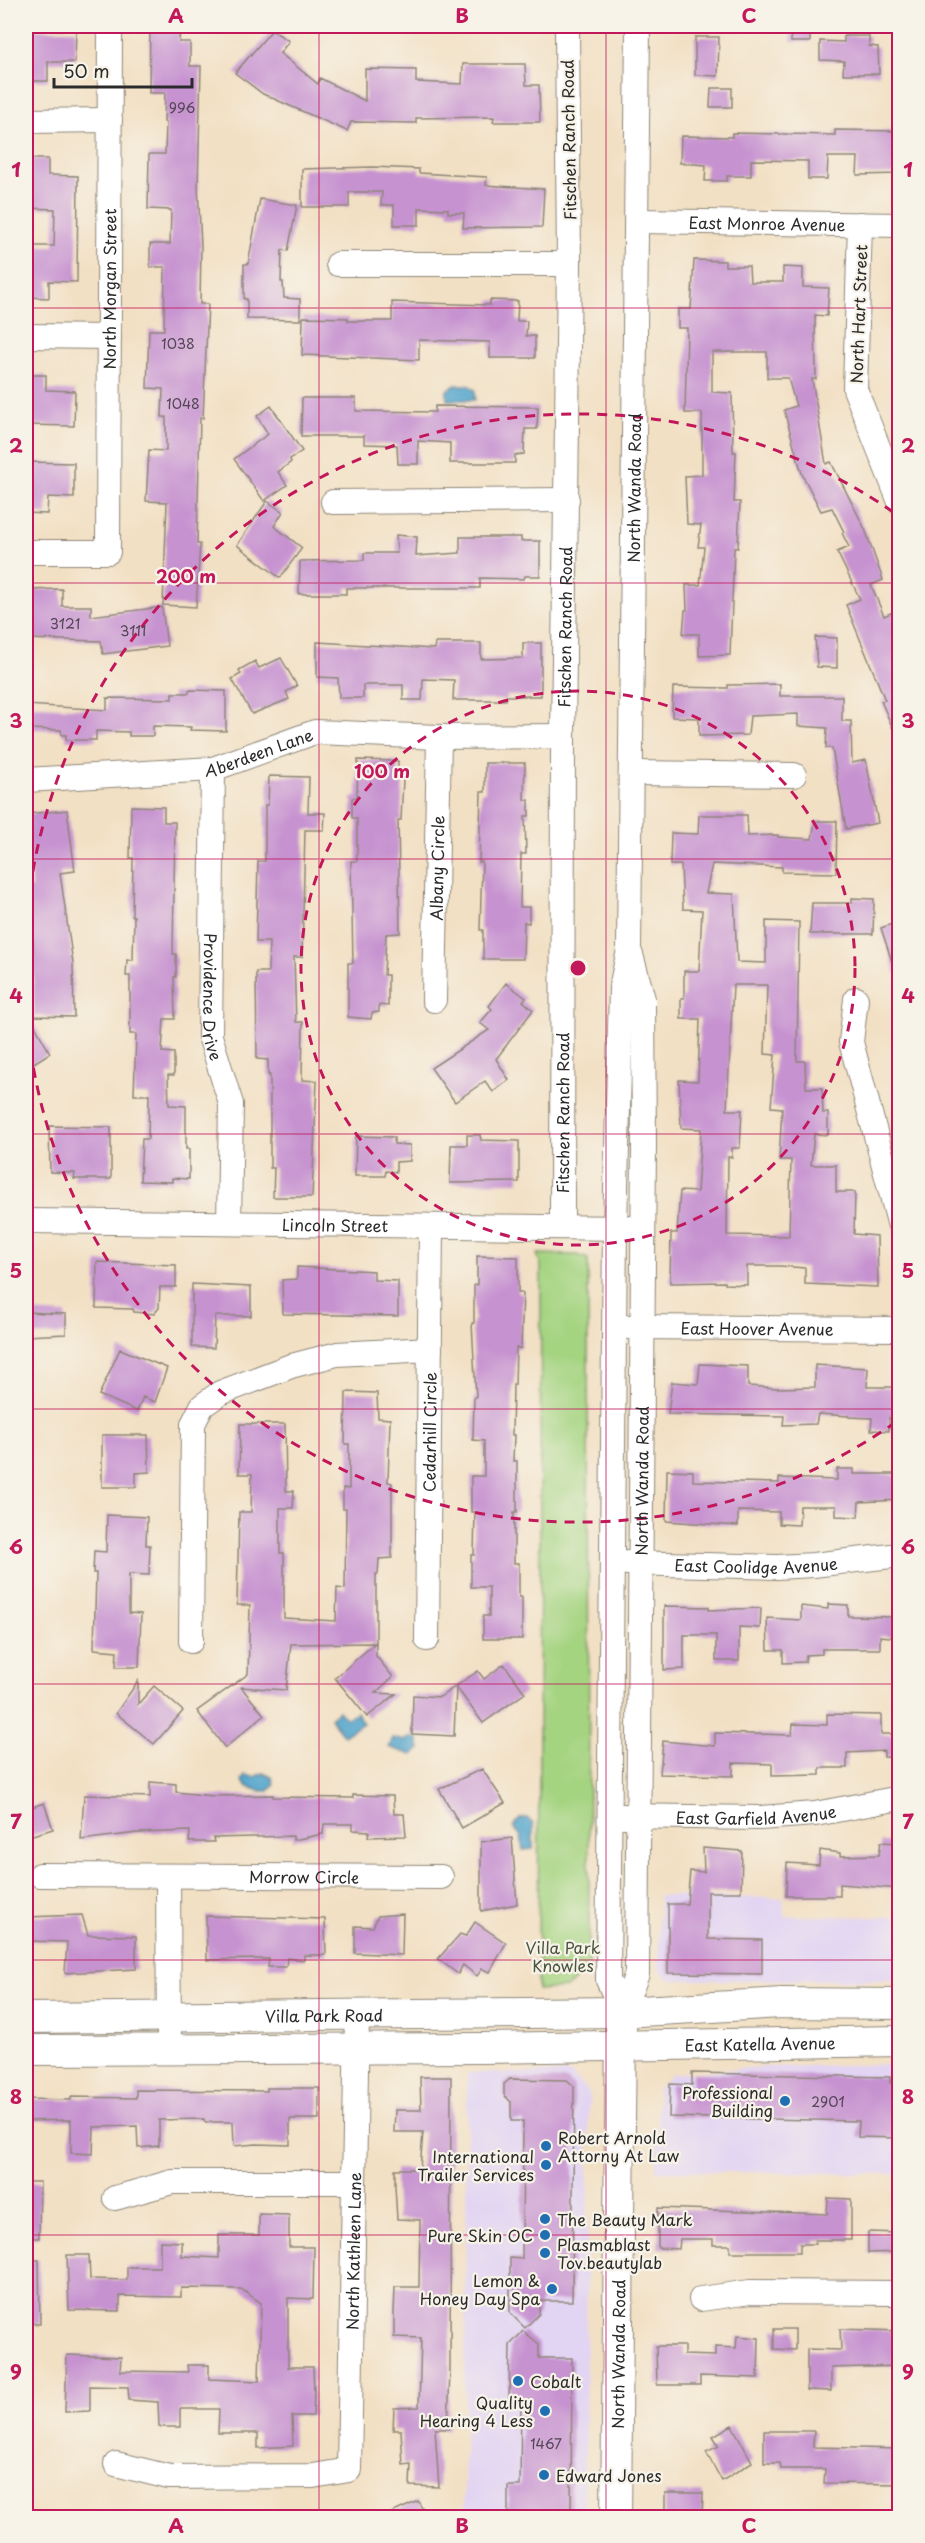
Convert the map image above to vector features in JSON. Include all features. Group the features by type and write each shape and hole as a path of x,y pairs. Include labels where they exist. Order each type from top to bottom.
{"main road":[{"path":"622,2012 775,2003 900,2004"},
{"name":"Villa Park Road","path":"26,2018 622,2012"},
{"name":"North Wanda Road","path":"616,2517 622,2012"},
{"name":"East Katella Avenue","path":"620,2046 900,2041"},
{"name":"Villa Park Road","path":"26,2050 620,2046"}],"street":[{"name":"North Morgan Street","path":"26,552 108,552 110,26"},
{"name":"Fitschen Ranch Road","path":"562,1227 563,736 569,264 567,26"},
{"name":"North Wanda Road","path":"622,2012 608,1980 615,1228 621,988 629,950 632,773 638,26"},
{"path":"26,121 110,120"},
{"name":"East Monroe Avenue","path":"637,221 900,225"},
{"name":"North Hart Street","path":"860,224 855,388 875,446 900,502"},
{"path":"338,264 569,264"},
{"path":"26,336 109,336"},
{"path":"875,446 900,446"},
{"path":"333,502 567,500"},
{"name":"Aberdeen Lane","path":"26,780 213,769 315,732 439,736 563,736"},
{"name":"Albany Circle","path":"434,1000 439,736"},
{"name":"Providence Drive","path":"213,769 210,1036 231,1104 229,1223"},
{"path":"632,773 794,775"},
{"name":"North Wanda Road","path":"622,2012 637,1974 644,1228 643,999 629,950"},
{"path":"855,999 851,1042 900,1226"},
{"name":"Lincoln Street","path":"26,1221 644,1228"},
{"name":"Cedarhill Circle","path":"426,1639 431,1226"},
{"name":"East Hoover Avenue","path":"614,1326 900,1329"},
{"path":"191,1641 193,1424 202,1406 220,1393 240,1385 291,1366 337,1354 430,1349"},
{"name":"East Coolidge Avenue","path":"613,1563 777,1567 900,1555"},
{"name":"East Garfield Avenue","path":"610,1816 760,1818 815,1814 900,1798"},
{"name":"Morrow Circle","path":"40,1875 441,1877"},
{"path":"168,1876 169,2049"},
{"name":"North Kathleen Lane","path":"116,2464 169,2477 313,2476 349,2470 357,2015"},
{"path":"115,2198 172,2182 354,2182"},
{"path":"701,2299 750,2292 900,2293"}],"shaded area":[{"path":"659,1896 783,1898 784,1916 899,1917 899,1980 670,1980 660,1971 658,1964"},
{"path":"899,2064 899,2174 656,2171 658,2088 671,2074 766,2067"},
{"path":"467,2073 570,2073 589,2092 584,2517 464,2518"}],"green space":[{"name":"Villa Park Knowles","path":"537,1254 578,1255 588,1259 589,1968 567,1988 538,1990 541,1265"}],"water":[{"path":"456,385 468,385 475,390 475,400 447,400 447,390"},
{"path":"339,1710 346,1719 356,1712 363,1723 344,1736 330,1718"},
{"path":"411,1737 418,1739 420,1749 412,1755 389,1747 393,1738 404,1741"},
{"path":"263,1773 272,1777 274,1785 269,1791 246,1786 242,1780 245,1775 254,1777"},
{"path":"527,1818 533,1824 533,1849 523,1850 521,1836 513,1827 520,1819"}],"building":[{"path":"150,26 180,26 179,42 190,42 190,66 201,66 198,187 201,245 200,304 208,304 203,418 200,418 197,544 200,544 196,607 163,605 167,502 146,501 149,450 166,451 166,417 162,417 163,389 147,388 149,330 164,330 165,267 150,267 150,244 170,244 171,210 148,209 149,154 165,154 166,122 164,122 165,93 149,93"},
{"path":"791,26 810,26 810,42 791,42"},
{"path":"26,30 76,30 75,62 48,62 48,81 26,81"},
{"path":"272,30 289,41 280,53 318,84 320,78 365,101 365,69 416,70 416,82 462,84 463,64 525,64 526,85 539,85 540,122 493,122 494,117 416,118 416,123 351,122 347,131 263,94 235,73"},
{"path":"844,36 869,36 869,46 878,47 879,74 843,74 844,61 820,60 820,41 844,42"},
{"path":"695,37 719,37 718,76 695,75"},
{"path":"711,88 732,88 732,107 710,107"},
{"path":"835,130 900,131 900,174 857,175 858,157 828,157 827,179 808,179 808,161 751,160 751,176 727,176 727,181 705,181 706,165 680,163 681,136 732,137 732,133 835,135"},
{"path":"26,159 48,159 48,175 78,176 77,282 49,281 49,298 26,297 26,246 54,246 55,209 26,208"},
{"path":"372,167 419,169 419,173 487,177 486,185 544,189 542,227 463,228 464,213 448,213 448,209 419,208 419,225 394,225 394,205 381,205 382,192 349,192 349,207 302,207 302,169"},
{"path":"260,199 297,205 288,251 282,250 281,282 283,282 284,298 300,299 300,320 247,319 247,299 244,299 244,264 248,264"},
{"path":"694,260 725,261 725,266 749,266 750,282 783,282 783,267 803,268 803,287 829,288 827,316 815,315 816,379 812,379 826,464 831,462 865,529 883,580 871,585 884,616 900,609 900,745 881,701 885,700 846,605 860,599 837,552 849,547 842,533 844,532 832,508 821,511 802,474 784,410 796,406 788,378 767,378 767,352 712,352 712,392 732,393 733,452 736,452 734,502 740,502 738,548 734,548 730,655 699,656 699,634 683,634 685,610 687,610 686,585 700,585 704,547 698,547 701,525 687,524 685,476 702,475 702,413 685,413 687,328 678,328 678,309 691,309"},
{"path":"490,300 518,301 517,321 527,321 526,336 535,336 535,358 490,358 490,342 419,340 419,360 302,355 303,317 348,318 348,321 392,321 392,302 490,305"},
{"path":"26,375 46,375 46,390 75,391 74,426 26,425"},
{"path":"302,398 356,398 356,411 435,412 435,406 538,407 537,429 525,429 524,454 515,455 515,463 450,463 450,443 418,441 418,464 398,464 397,445 364,444 364,436 301,436"},
{"path":"271,406 302,451 290,459 291,462 278,472 287,485 264,501 234,459 268,434 257,416"},
{"path":"26,462 74,463 74,498 48,497 47,514 26,513"},
{"path":"267,501 283,512 274,526 302,548 280,578 237,545"},
{"path":"396,535 417,537 416,556 460,553 460,537 521,537 521,541 540,541 540,576 525,576 524,579 480,578 480,588 346,588 346,594 299,594 300,561 364,560 364,553 397,553"},
{"path":"62,589 62,606 91,606 91,616 162,607 167,646 103,654 101,641 26,639 26,590"},
{"path":"815,637 837,638 837,668 817,667"},
{"path":"317,642 434,649 435,643 481,643 481,659 523,658 523,643 541,643 541,696 507,696 506,700 453,700 454,680 423,679 422,700 403,700 403,685 363,685 363,698 339,698 338,678 317,677"},
{"path":"281,658 297,686 286,692 289,699 252,714 232,679 241,674 239,670 255,661 259,668"},
{"path":"780,684 780,696 842,696 842,721 851,721 852,763 866,760 878,823 846,829 832,748 826,748 827,728 798,726 798,714 750,716 748,735 699,736 699,718 672,717 673,687 728,688 728,685"},
{"path":"189,690 226,691 226,731 153,726 153,736 129,736 129,732 96,731 96,740 66,740 66,735 62,735 61,730 26,729 26,705 107,710 107,698 172,699 172,693 189,693"},
{"path":"358,760 398,761 398,779 403,779 401,820 398,820 400,933 386,934 384,975 388,975 388,1006 379,1005 379,1012 372,1013 371,1019 348,1017 348,963 353,963 351,861 357,861 357,818 352,818 352,798 357,797"},
{"path":"485,763 525,763 524,800 529,800 529,816 525,816 526,854 521,854 520,907 529,907 529,923 524,922 523,959 483,959 483,930 480,930 482,862 479,862 481,792 485,792"},
{"path":"269,776 309,777 308,813 325,813 324,830 305,830 302,957 294,957 296,1022 303,1022 302,1080 317,1081 312,1197 273,1197 274,1168 270,1168 270,1075 268,1075 268,1060 257,1059 256,972 268,972 269,942 256,942 258,861 265,861 265,805 268,805"},
{"path":"131,806 164,807 164,822 175,822 173,954 176,954 175,1019 164,1019 162,1052 174,1053 174,1075 168,1075 169,1105 186,1106 189,1179 172,1178 172,1182 140,1181 142,1139 148,1139 149,1095 134,1095 136,1034 130,1034 130,976 126,976 127,960 133,960"},
{"path":"67,810 75,871 60,873 73,963 74,1017 34,1016 33,941 26,942 26,903 29,903 28,888 32,888 26,851 26,814"},
{"path":"699,815 747,815 748,836 778,835 778,837 812,839 815,821 837,821 836,873 782,872 782,867 712,864 706,893 734,894 737,962 766,963 766,921 799,922 797,1061 805,1061 806,1088 822,1088 823,1113 828,1113 828,1135 814,1134 811,1165 836,1165 836,1192 855,1192 854,1234 877,1236 878,1287 805,1284 805,1268 780,1266 747,1266 747,1285 725,1284 725,1282 670,1283 671,1233 677,1233 680,1191 697,1192 701,1129 681,1128 679,1080 698,1081 700,1019 681,1019 681,998 684,998 684,971 699,971 702,910 683,909 681,865 670,865 671,833 698,834","holes":["733,985 767,985 765,1054 775,1055 771,1107 782,1108 779,1160 791,1160 789,1236 727,1235 728,1157 732,1157 732,1148 740,1148 742,1110 727,1110"]},
{"path":"852,898 874,899 873,934 810,934 812,903 852,903"},
{"path":"900,921 900,974 896,974 881,928"},
{"path":"506,983 526,998 523,1001 533,1010 496,1059 509,1080 493,1092 485,1081 455,1102 431,1068 489,1030 480,1023 492,1009 489,1006"},
{"path":"26,1010 50,1053 26,1068"},
{"path":"49,1126 111,1127 111,1179 74,1179 75,1173 50,1172"},
{"path":"467,1135 480,1135 481,1140 519,1141 519,1182 450,1183 451,1145 467,1145"},
{"path":"356,1136 394,1137 394,1144 410,1145 410,1161 396,1162 396,1172 386,1171 385,1176 355,1176"},
{"path":"477,1256 518,1257 518,1293 523,1293 521,1348 516,1348 515,1385 513,1385 512,1435 514,1435 513,1461 517,1461 514,1563 519,1563 522,1639 483,1639 483,1616 489,1616 489,1587 471,1587 475,1512 471,1512 471,1476 484,1476 484,1441 473,1440 474,1397 476,1397 472,1323 474,1323 474,1285 477,1285"},
{"path":"97,1262 176,1265 176,1287 160,1287 159,1308 154,1314 134,1312 133,1309 96,1308"},
{"path":"297,1267 374,1271 374,1280 398,1281 398,1316 283,1314 282,1280 297,1279"},
{"path":"192,1284 251,1287 251,1316 215,1316 214,1348 192,1347"},
{"path":"26,1312 66,1314 66,1334 26,1336"},
{"path":"120,1349 167,1368 155,1402 143,1397 137,1411 99,1395"},
{"path":"700,1364 748,1366 748,1386 777,1388 815,1387 815,1365 868,1368 867,1387 895,1387 894,1418 889,1418 889,1431 871,1430 872,1418 849,1416 818,1414 816,1424 783,1425 784,1416 668,1414 672,1382 698,1384"},
{"path":"346,1392 377,1393 378,1418 390,1419 388,1482 392,1483 392,1558 379,1559 378,1574 376,1574 376,1656 393,1677 375,1693 396,1694 367,1717 335,1678 375,1643 291,1644 286,1690 241,1687 264,1715 225,1748 197,1711 248,1674 250,1605 237,1605 239,1512 251,1512 252,1474 239,1474 240,1424 285,1424 286,1491 294,1491 293,1508 280,1508 280,1553 284,1553 284,1618 336,1621 337,1588 345,1589 346,1509 343,1509 343,1488 349,1489 349,1444 345,1444"},
{"path":"102,1435 148,1435 149,1472 136,1473 136,1487 102,1487"},
{"path":"837,1469 854,1469 854,1474 900,1474 900,1500 859,1502 858,1517 836,1516 836,1506 800,1506 799,1525 779,1524 779,1512 738,1511 738,1526 666,1521 667,1470 693,1471 693,1481 779,1483 779,1478 837,1480"},
{"path":"107,1515 147,1517 146,1545 150,1545 149,1575 129,1574 129,1613 141,1614 139,1667 116,1667 117,1651 94,1649 96,1573 93,1573 94,1551 106,1552"},
{"path":"828,1604 848,1605 848,1616 900,1617 900,1638 880,1636 880,1649 822,1649 822,1654 806,1655 805,1662 783,1663 783,1650 768,1650 767,1618 801,1620 801,1606 828,1609"},
{"path":"664,1606 709,1607 709,1610 761,1608 760,1628 739,1627 739,1661 716,1661 716,1635 684,1635 684,1669 664,1670"},
{"path":"504,1664 525,1693 483,1723 456,1687 454,1736 412,1734 413,1695 440,1697 478,1671 484,1679"},
{"path":"138,1681 138,1704 154,1686 183,1711 154,1744 116,1713"},
{"path":"827,1714 881,1715 881,1734 900,1734 900,1758 884,1757 884,1751 847,1753 847,1768 820,1768 820,1775 772,1776 772,1764 733,1763 733,1776 660,1774 663,1741 715,1746 715,1733 792,1735 793,1724 827,1725"},
{"path":"482,1769 505,1803 462,1828 439,1789"},
{"path":"150,1782 176,1784 176,1792 213,1796 273,1795 273,1797 353,1798 353,1795 393,1796 394,1814 404,1814 406,1836 368,1837 369,1831 353,1830 353,1824 324,1824 323,1834 293,1840 293,1836 213,1838 214,1842 189,1842 190,1831 137,1833 81,1840 84,1795 150,1797"},
{"path":"44,1803 53,1829 26,1837 26,1809"},
{"path":"512,1838 517,1904 481,1911 481,1842"},
{"path":"881,1842 900,1843 900,1889 840,1884 840,1896 786,1896 787,1863 819,1865 820,1850 840,1853 840,1856 879,1855"},
{"path":"703,1848 742,1851 741,1892 708,1892 708,1939 762,1940 762,1974 668,1973 668,1904 687,1904 690,1871 704,1872"},
{"path":"403,1914 402,1955 355,1953 355,1926 373,1927 378,1916"},
{"path":"82,1915 88,1935 136,1936 136,1969 65,1973 67,1942 26,1941 26,1917"},
{"path":"206,1916 325,1919 326,1955 304,1955 304,1960 287,1958 286,1967 268,1967 269,1959 207,1960"},
{"path":"475,1922 506,1943 490,1972 482,1969 477,1976 463,1965 458,1974 438,1959 460,1934 466,1936"},
{"name":"Professional Building","path":"692,2073 890,2077 890,2083 900,2083 900,2138 858,2137 859,2121 669,2117 670,2084 692,2085"},
{"path":"420,2077 451,2077 450,2369 448,2429 435,2429 439,2487 410,2486 411,2464 403,2465 401,2430 393,2430 394,2408 419,2407 421,2338 394,2337 394,2314 395,2287 419,2287 420,2220 397,2219 395,2169 420,2169 423,2132 394,2132 395,2110 421,2110"},
{"path":"510,2079 567,2080 574,2086 572,2301 540,2301 539,2314 525,2328 510,2313 510,2258 522,2259 523,2121 511,2121 511,2102 504,2095 504,2084"},
{"path":"267,2088 319,2088 319,2119 290,2119 290,2145 234,2146 233,2122 205,2122 204,2119 159,2120 159,2146 138,2148 137,2126 94,2127 93,2154 71,2153 71,2120 26,2121 26,2099 136,2098 136,2090 267,2091"},
{"path":"26,2182 40,2182 39,2238 26,2238"},
{"path":"828,2198 851,2199 851,2240 815,2240 815,2244 800,2244 800,2252 730,2252 730,2245 713,2245 713,2239 680,2239 679,2249 658,2248 658,2208 827,2214"},
{"path":"259,2214 289,2215 289,2247 314,2247 313,2299 288,2298 288,2367 313,2367 314,2392 313,2416 292,2416 293,2446 258,2448 258,2433 218,2433 219,2409 180,2409 180,2427 159,2427 158,2402 129,2400 128,2387 90,2386 90,2411 65,2412 67,2355 121,2357 120,2371 188,2372 187,2365 209,2365 209,2379 259,2381 261,2303 241,2289 181,2288 181,2297 120,2296 120,2311 69,2310 67,2255 89,2255 90,2279 127,2280 127,2267 160,2267 160,2241 182,2242 182,2256 219,2258 219,2235 259,2235"},
{"path":"868,2232 900,2233 900,2252 868,2253"},
{"path":"26,2260 39,2260 40,2324 26,2323"},
{"path":"774,2329 795,2329 795,2350 774,2349"},
{"path":"840,2329 900,2331 900,2366 831,2368 831,2391 807,2390 807,2349 841,2350"},
{"path":"523,2331 539,2344 539,2358 572,2358 571,2517 508,2517 508,2486 520,2486 521,2400 509,2400 510,2345"},
{"path":"737,2336 759,2338 758,2378 700,2376 700,2385 657,2385 656,2346 684,2346 684,2355 715,2356 715,2347 736,2348"},
{"path":"732,2425 752,2462 722,2481 706,2452 719,2446 713,2436"},
{"path":"764,2431 814,2431 813,2447 900,2449 900,2484 824,2483 825,2469 781,2469 780,2463 764,2463"},
{"path":"665,2493 703,2493 702,2517 665,2517"},
{"path":"418,2501 427,2517 383,2517"}],"place":[{"name":"Professional Building","path":"785,2101"},
{"name":"Robert Arnold Attorny At Law","path":"546,2146"},
{"name":"International Trailer Services","path":"546,2165"},
{"name":"The Beauty Mark","path":"545,2219"},
{"name":"Pure Skin OC","path":"545,2235"},
{"name":"Plasmablast Tov.beautylab","path":"545,2253"},
{"name":"Lemon & Honey Day Spa","path":"552,2289"},
{"name":"Cobalt","path":"518,2381"},
{"name":"Quality Hearing 4 Less","path":"545,2411"},
{"name":"Edward Jones","path":"544,2475"}]}
